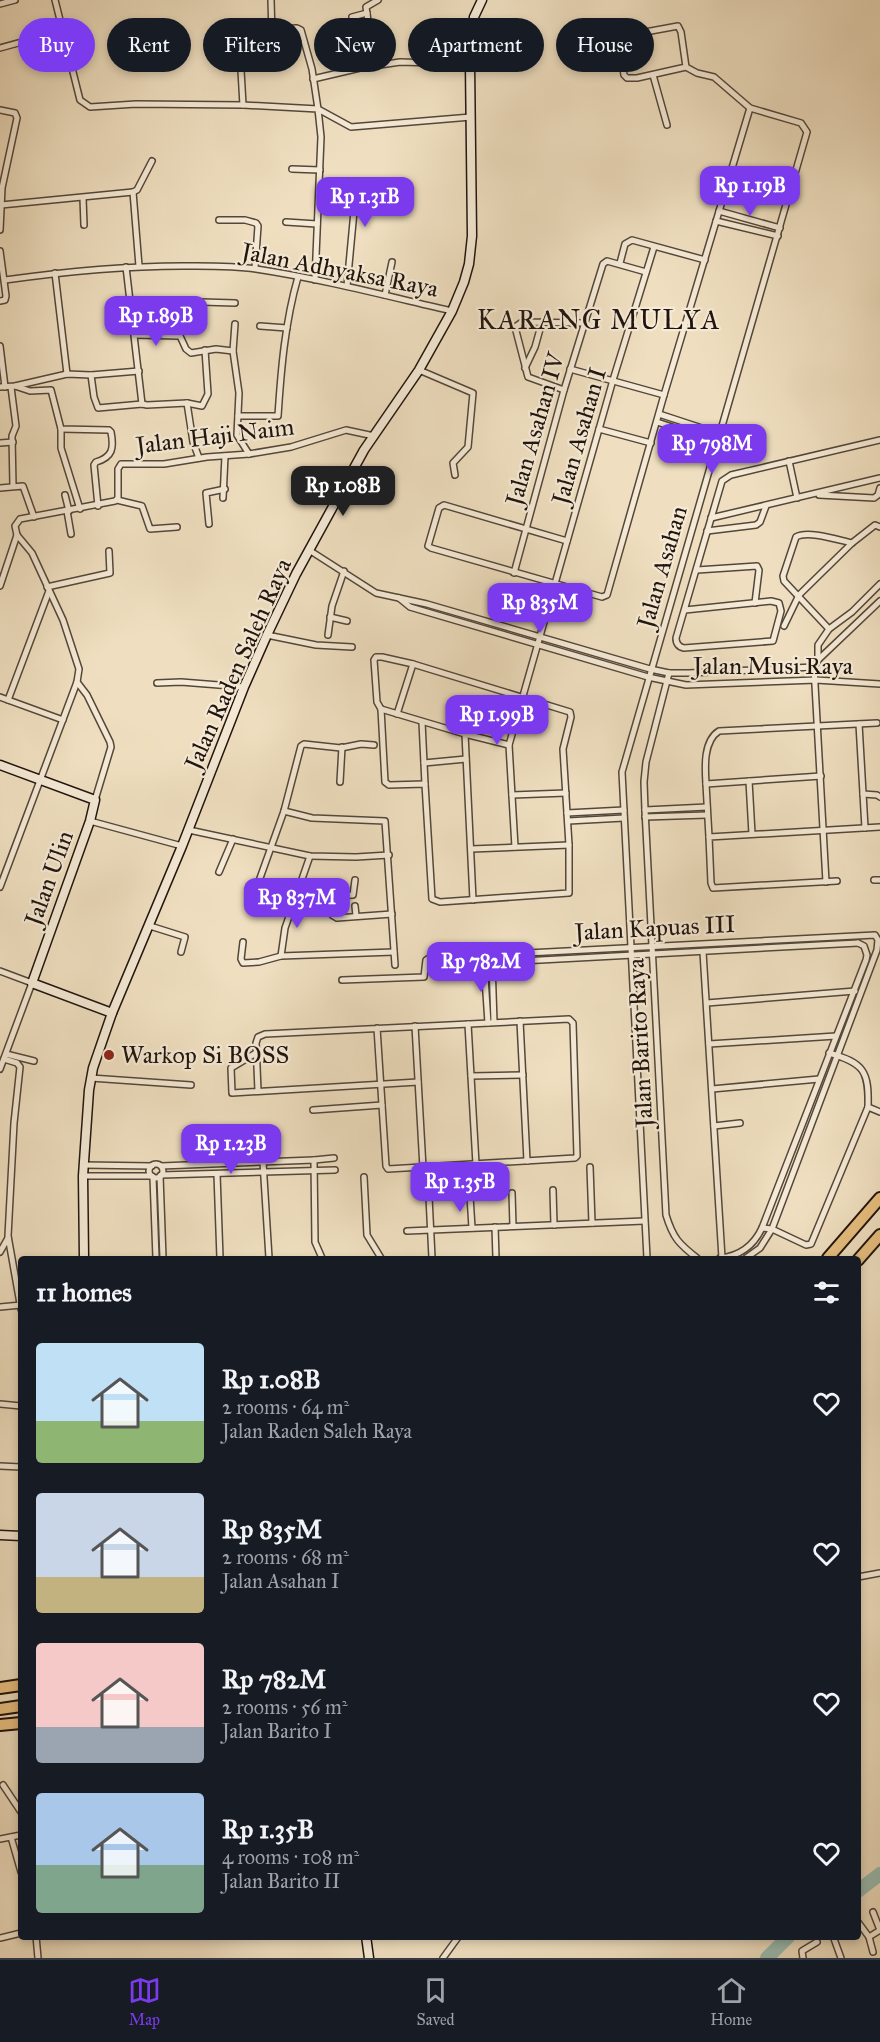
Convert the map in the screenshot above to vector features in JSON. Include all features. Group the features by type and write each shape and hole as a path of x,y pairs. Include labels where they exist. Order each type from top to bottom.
{"highway":[{"path":"830,1256 880,1198"},
{"path":"861,1257 880,1235"},
{"path":"0,1686 18,1685"},
{"path":"0,1708 18,1706"},
{"path":"0,1725 18,1723"}],"main road":[{"name":"Jalan Raden Saleh Raya","path":"474,18 482,0"},
{"name":"Jalan Raden Saleh Raya","path":"84,1256 83,1176 91,1078 112,1013 150,926 244,687 267,635 309,550 374,436 419,370 452,311 470,264 470,72"},
{"path":"0,765 95,800"},
{"name":"Jalan Ulin","path":"32,983 90,821 95,800"},
{"path":"32,983 112,1013"},
{"path":"0,1535 18,1536"},
{"path":"367,1940 369,1958"}],"street":[{"path":"0,4 15,0"},
{"path":"55,0 59,18"},
{"path":"271,0 272,18"},
{"path":"368,18 366,7 378,0"},
{"path":"352,17 367,13"},
{"path":"567,541 444,505 439,508 428,546 431,549 602,597 608,593 664,395 750,108 714,77 697,74 686,67 631,79 624,75 619,47 620,35 678,26 686,67"},
{"path":"302,34 321,127 315,280"},
{"path":"0,48 18,43"},
{"path":"313,79 360,68 408,62"},
{"path":"73,72 80,100 90,107 136,104 243,105 318,109 351,127 471,117"},
{"path":"241,72 243,105"},
{"path":"653,75 667,125"},
{"name":"Jalan Asahan","path":"650,669 806,135 806,128 801,123 750,108"},
{"path":"0,110 15,113 17,118 3,170 0,230"},
{"path":"1,205 133,192 137,190 152,161"},
{"path":"292,169 320,170"},
{"path":"320,184 352,184 356,190 346,286"},
{"path":"133,192 139,266"},
{"path":"83,198 84,225"},
{"path":"719,211 780,228"},
{"path":"219,220 245,220 256,223 258,226 255,268"},
{"path":"716,220 778,236"},
{"path":"286,222 317,224"},
{"path":"646,272 620,263 625,244 629,240 705,260"},
{"name":"Jalan Asahan I","path":"515,847 509,745 613,380 654,247"},
{"path":"0,251 6,297 5,300 0,301"},
{"path":"385,295 392,262"},
{"name":"Jalan Asahan IV","path":"514,573 570,369 604,262 620,263"},
{"name":"Jalan Adhyaksa Raya","path":"5,280 139,266 255,268 346,286 452,311"},
{"path":"126,267 142,404"},
{"path":"55,273 67,374"},
{"path":"238,416 278,416 287,328 298,277"},
{"path":"131,308 169,301 235,303"},
{"path":"564,390 530,379 515,327 522,322 584,323"},
{"path":"525,368 535,347 542,322"},
{"path":"235,324 233,351 239,393 237,435 249,454"},
{"path":"260,326 287,328"},
{"path":"135,335 178,335 184,340 184,346 188,352 233,351"},
{"path":"0,346 16,426 12,436 13,486"},
{"path":"91,375 94,398 98,408 142,404 204,405 208,394 205,350"},
{"path":"570,369 664,395"},
{"path":"419,370 473,393 468,447 453,463 455,475"},
{"path":"8,387 67,374 91,375 139,371"},
{"path":"8,387 52,392 61,429 61,448 80,509"},
{"path":"187,404 193,442 199,458"},
{"path":"659,414 720,434"},
{"path":"657,422 717,442"},
{"path":"61,429 109,430 111,432 112,444 109,455 105,460 96,462 94,465 98,506"},
{"path":"599,429 651,443"},
{"name":"Jalan Haji Naim","path":"117,500 119,465 164,464 199,458 249,454 291,447 340,431 356,431 374,436"},
{"path":"685,610 771,601 780,604 781,611 776,637 772,641 681,647 676,638 722,481 727,476 880,440"},
{"path":"0,443 13,442"},
{"path":"223,498 225,456"},
{"path":"789,461 797,498"},
{"path":"711,518 880,478"},
{"path":"0,488 23,486 34,517"},
{"path":"813,495 874,498 878,495 880,488"},
{"path":"209,524 206,493 225,489"},
{"path":"65,495 71,534"},
{"path":"0,886 77,682 79,669 65,626 32,553 17,535 15,526 20,519 98,506 117,500 142,506 150,529 177,527"},
{"path":"707,531 756,525 760,522 766,506"},
{"path":"784,626 798,595 852,543 875,525 880,527"},
{"path":"829,629 784,580 796,537 802,534 852,543"},
{"path":"0,586 17,535"},
{"path":"309,550 371,590 399,598"},
{"path":"48,589 110,573 109,551"},
{"path":"697,570 757,566 759,570 755,603"},
{"path":"328,635 330,617 344,571"},
{"path":"818,660 818,645 829,629 852,612 880,584"},
{"path":"8,700 48,589"},
{"name":"Jalan Musi Raya","path":"399,598 669,673 814,667"},
{"name":"Jalan Musi Raya","path":"399,598 410,607 537,646 667,682 696,685 816,680 880,684"},
{"path":"826,882 814,667 818,660 880,601"},
{"path":"330,617 347,621"},
{"path":"267,635 316,645 352,646"},
{"path":"422,722 432,899 440,902 569,893 568,821 563,749 571,717 570,712 414,664 376,657 374,660 377,702 381,709 385,782 390,785 425,784"},
{"path":"397,714 414,664"},
{"name":"Jalan Barito Raya","path":"647,1256 622,772 650,669"},
{"name":"Jalan Barito Raya","path":"669,673 646,762 645,817 666,1215 672,1233 680,1245 694,1256"},
{"path":"77,682 87,695 111,747 95,800"},
{"path":"156,683 181,682 244,687"},
{"path":"0,697 63,720"},
{"path":"381,709 509,745"},
{"path":"837,881 713,888 708,837 706,756 711,738 719,731 878,723"},
{"path":"859,724 865,828"},
{"path":"465,734 473,900"},
{"path":"250,906 284,811 301,746 304,744 342,747 361,744 374,745"},
{"path":"340,782 342,747"},
{"path":"424,763 466,759"},
{"path":"706,784 821,776"},
{"path":"749,781 752,834"},
{"path":"512,795 566,793"},
{"path":"863,794 880,797"},
{"path":"645,810 707,807"},
{"path":"567,813 624,810"},
{"path":"284,811 312,819 385,821 395,966"},
{"path":"645,817 707,815"},
{"path":"568,821 624,818"},
{"path":"90,821 182,846"},
{"path":"708,837 880,827"},
{"path":"189,830 310,856 389,855"},
{"path":"219,872 232,839"},
{"path":"471,849 569,845"},
{"path":"281,956 285,928 310,856"},
{"path":"296,898 329,894 333,896 353,895 355,880"},
{"path":"255,892 273,896"},
{"path":"333,896 334,917 392,914"},
{"path":"355,906 356,916"},
{"path":"150,926 185,937 182,952"},
{"path":"729,1256 742,1252 752,1243 762,1227 867,955 864,946 858,944 858,936 875,934 878,940 877,950 772,1229 760,1248 749,1256"},
{"name":"Jalan Kapuas III","path":"858,936 429,958 426,960 426,966 858,944"},
{"path":"763,940 763,949"},
{"path":"243,942 241,959 243,963 259,962 281,956 394,952"},
{"path":"703,952 722,1256"},
{"path":"484,963 491,1022"},
{"path":"491,1022 492,963"},
{"path":"342,980 424,977 426,966"},
{"path":"0,971 32,983"},
{"name":"Jalan Ulin","path":"0,1069 32,983"},
{"path":"707,1003 862,992"},
{"path":"258,1091 256,1040 265,1034 377,1028 415,1026 468,1024 569,1018 572,1020 577,1156 387,1169 377,1028"},
{"path":"520,1021 527,1161"},
{"path":"468,1024 476,1164"},
{"path":"415,1026 423,1168"},
{"path":"709,1044 836,1036"},
{"path":"256,1053 231,1068 231,1092 233,1094 418,1082"},
{"path":"762,1227 772,1229 806,1245 812,1242 868,1107 869,1092 864,1071 858,1064 829,1053"},
{"path":"5,1057 34,1061"},
{"path":"5,1057 20,1067 14,1123 8,1236 18,1295"},
{"path":"471,1076 523,1075"},
{"path":"91,1078 191,1085"},
{"path":"712,1089 819,1079"},
{"path":"314,1110 382,1105"},
{"path":"868,1107 880,1112"},
{"path":"714,1126 740,1123"},
{"path":"801,1127 808,1131"},
{"path":"84,1165 152,1166 156,1164 161,1166 334,1158"},
{"path":"314,1160 315,1242 321,1256"},
{"path":"263,1162 269,1256"},
{"path":"152,1166 149,1171 156,1176 163,1256"},
{"path":"156,1256 156,1176 163,1170 161,1166"},
{"path":"590,1167 592,1223"},
{"path":"83,1176 334,1170"},
{"path":"217,1174 219,1256"},
{"path":"364,1177 367,1234 380,1256"},
{"path":"553,1190 554,1224"},
{"path":"512,1193 513,1226"},
{"path":"470,1196 472,1228"},
{"path":"429,1197 432,1256"},
{"path":"407,1231 644,1221"},
{"path":"495,1227 496,1256"},
{"path":"0,1252 8,1236"},
{"path":"0,1307 18,1307"},
{"path":"0,1404 18,1406"},
{"path":"0,1466 18,1467"},
{"path":"861,1576 880,1573"},
{"path":"3,1785 18,1808"},
{"path":"0,1839 18,1835"},
{"path":"11,1837 18,1862"},
{"path":"868,1937 880,1930 873,1912"},
{"path":"861,1926 868,1937 873,1952"},
{"path":"0,1938 18,1934"},
{"path":"36,1940 38,1958"},
{"path":"443,1958 456,1940"},
{"path":"834,1940 841,1958"},
{"path":"803,1958 802,1951 817,1942"}],"waterway":[{"path":"861,1889 880,1874"},
{"path":"767,1958 785,1940"}],"place":[{"name":"Warkop Si BOSS","path":"109,1055"}],"district":[{"name":"KARANG MULYA","path":"599,319"}]}
